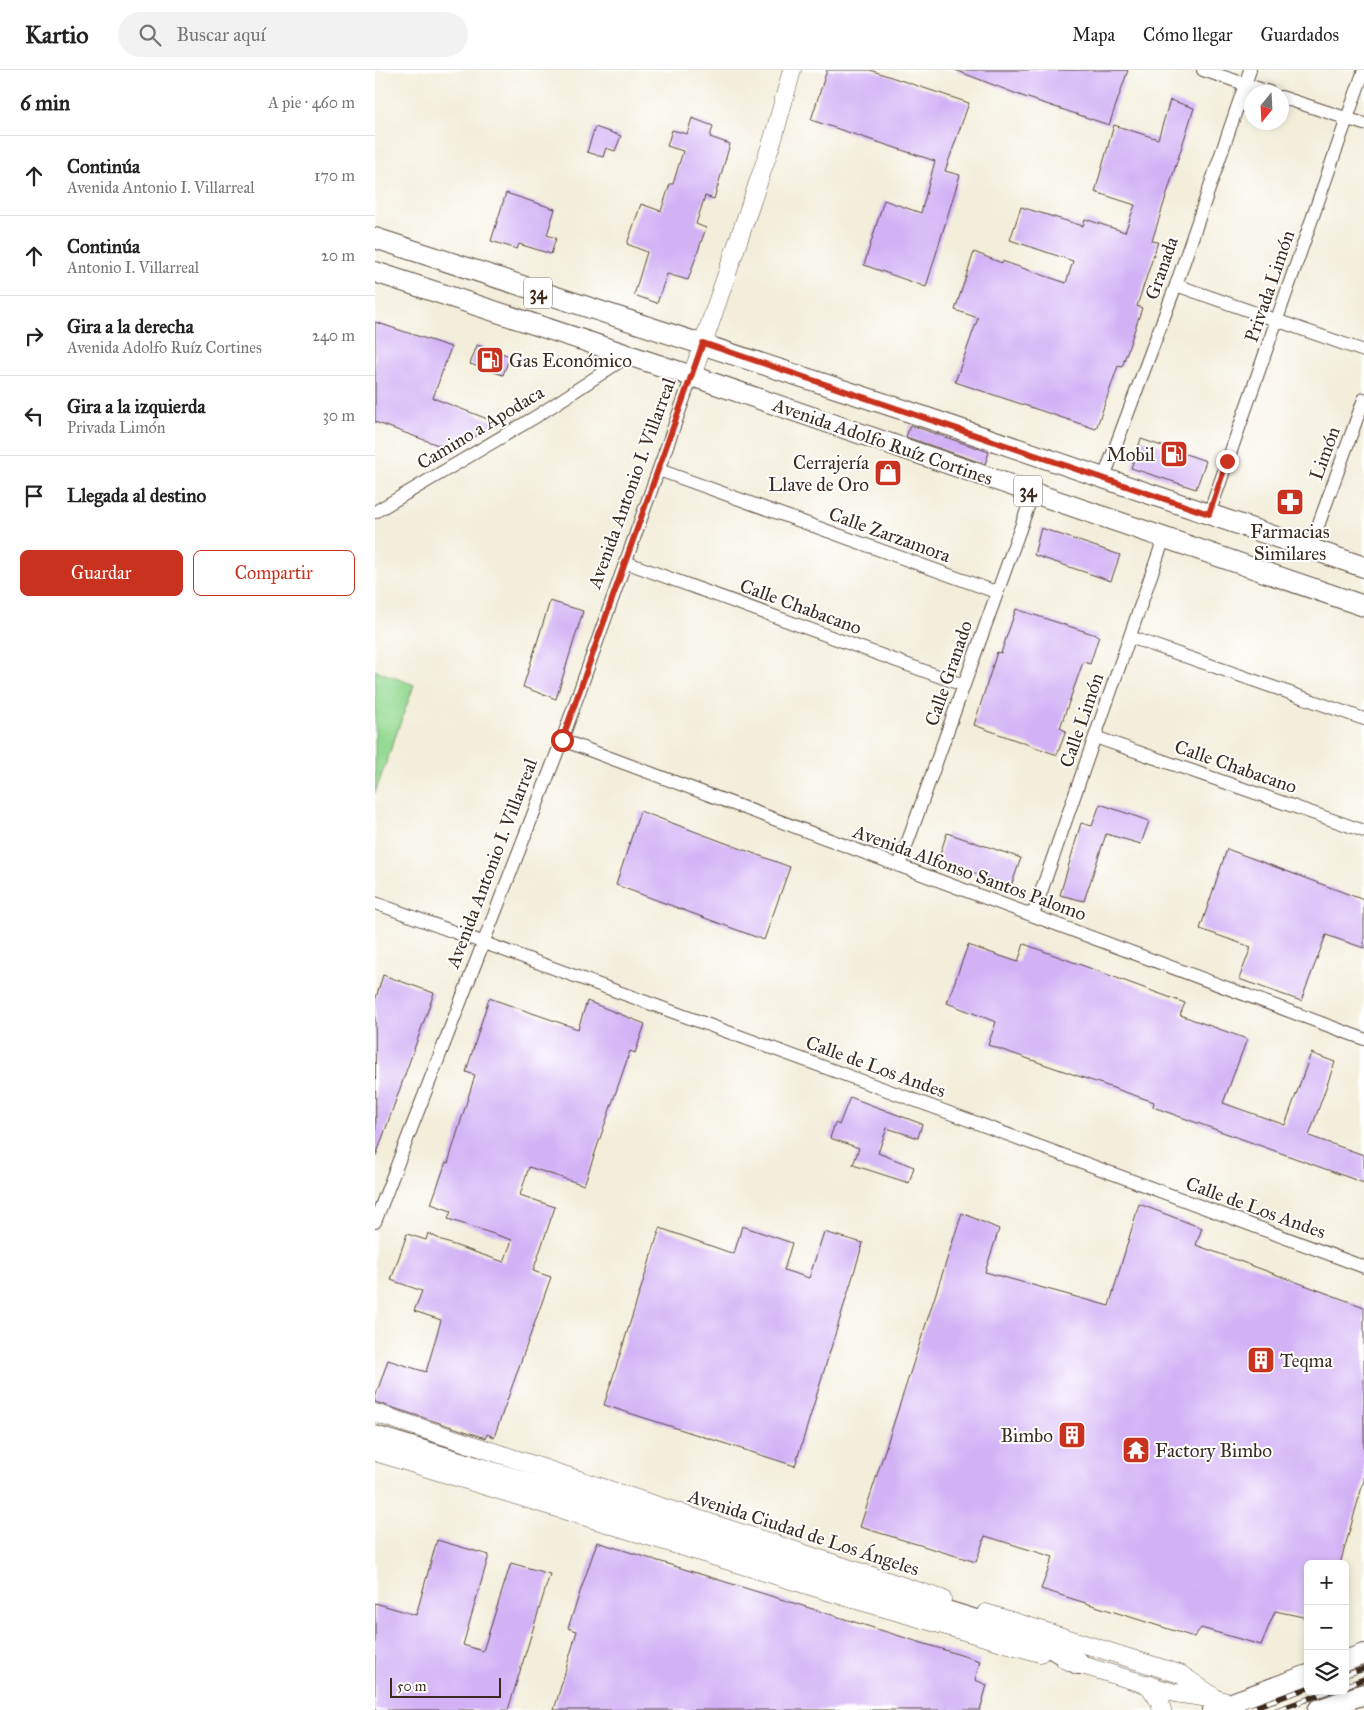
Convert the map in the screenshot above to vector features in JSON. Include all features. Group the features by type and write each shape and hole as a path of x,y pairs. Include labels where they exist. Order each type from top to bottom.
{"highway":[{"path":"375,1437 767,1556 1033,1640 1055,1649 1078,1663"}],"main road":[{"path":"692,376 773,139 792,70"},
{"name":"34","path":"375,238 592,310 703,343"},
{"name":"34","path":"375,272 628,356"},
{"name":"Avenida Adolfo Ruíz Cortines","path":"703,343 1104,477 1364,567"},
{"name":"Avenida Adolfo Ruíz Cortines","path":"628,356 692,376 1364,606"},
{"name":"Avenida Ciudad de Los Ángeles","path":"375,1413 825,1562 1180,1674 1220,1704"},
{"name":"Avenida Ciudad de Los Ángeles","path":"375,1452 846,1597 1009,1645 1220,1704 1254,1710"},
{"path":"1349,1660 1364,1654"},
{"path":"1220,1704 1304,1676"},
{"path":"1148,1684 1161,1702 1162,1710"},
{"path":"1319,1710 1364,1694"}],"street":[{"path":"1203,70 1245,85"},
{"name":"Granada","path":"1245,85 1250,70"},
{"name":"Privada Limón","path":"1209,514 1364,70"},
{"name":"Granada","path":"1104,477 1176,285 1244,88"},
{"path":"1289,100 1364,124"},
{"path":"1176,285 1364,351"},
{"name":"Camino a Apodaca","path":"375,512 537,416 628,356"},
{"name":"Avenida Antonio I. Villarreal","path":"375,1222 562,740 692,376"},
{"name":"Limón","path":"1310,548 1364,399"},
{"name":"Calle Zarzamora","path":"659,470 996,592"},
{"name":"Calle Granado","path":"899,866 1033,493"},
{"name":"Calle Limón","path":"1033,915 1164,538"},
{"name":"Calle Chabacano","path":"625,562 963,685"},
{"path":"1129,637 1364,719"},
{"name":"Calle Chabacano","path":"1095,737 1364,831"},
{"name":"Avenida Alfonso Santos Palomo","path":"562,740 1364,1039"},
{"name":"Calle de Los Andes","path":"375,903 1364,1267"}],"green space":[{"path":"375,670 414,685 375,793"}],"building":[{"path":"827,70 870,70 969,103 945,171 960,175 926,287 864,265 884,200 921,213 935,161 811,120"},
{"path":"955,70 1128,70 1109,125 1022,96"},
{"path":"1170,100 1194,108 1152,241 1158,242 1137,306 1142,308 1122,367 1118,366 1096,429 955,382 978,318 955,310 974,252 1066,283 1073,261 1010,240 1021,207 1083,226 1085,219 1125,232 1135,205 1095,192 1114,125 1158,139"},
{"path":"692,118 713,126 710,137 730,144 714,199 705,196 696,224 706,228 688,280 667,274 657,303 634,295 647,252 627,244 641,204 661,211 670,184 673,184 683,151 667,146 672,130 687,134"},
{"path":"595,127 621,136 615,151 606,148 603,157 587,152"},
{"path":"506,193 555,209 547,235 556,238 551,254 519,244 517,249 491,241"},
{"path":"375,322 451,347 433,398 498,423 452,450 375,422"},
{"name":"Gas Económico","path":"477,345 510,356 503,375 470,364"},
{"path":"910,425 989,452 985,464 906,437"},
{"path":"1141,439 1206,461 1196,489 1131,468"},
{"path":"1041,528 1120,555 1111,581 1034,555"},
{"path":"550,601 583,611 556,699 523,687"},
{"path":"1016,609 1099,636 1090,664 1083,662 1060,728 1066,731 1057,755 974,725 997,652 1001,653"},
{"path":"1100,804 1149,821 1141,844 1106,834 1084,901 1060,895 1081,823 1092,826"},
{"path":"640,811 790,867 764,940 616,885"},
{"path":"947,833 1021,858 1011,886 938,860"},
{"path":"1227,849 1364,900 1364,948 1326,935 1301,1001 1239,979 1251,947 1200,929"},
{"path":"1024,944 1185,1003 1180,1015 1247,1039 1223,1103 1285,1125 1311,1053 1335,1062 1309,1136 1364,1155 1364,1183 1153,1107 1154,1102 988,1045 996,1022 947,1003 968,945 1018,962"},
{"path":"383,975 434,993 376,1156 375,1001"},
{"path":"489,998 578,1029 587,1001 645,1024 635,1053 630,1051 584,1185 529,1167 520,1195 555,1207 533,1271 551,1277 494,1437 487,1434 486,1438 375,1402 375,1398 388,1360 426,1372 441,1320 414,1311 422,1291 391,1280 407,1234 426,1240 428,1233 445,1242 504,1262 512,1240 448,1219 451,1211 431,1204 446,1162 448,1163 475,1075 466,1072"},
{"path":"850,1097 922,1124 918,1138 887,1128 878,1153 914,1167 909,1183 853,1165 859,1148 830,1138 835,1123 839,1125"},
{"name":"Bimbo","path":"1139,1204 1202,1228 1196,1245 1364,1307 1364,1480 1341,1560 1304,1560 1304,1617 1275,1611 1261,1645 1201,1628 1194,1637 1041,1589 1053,1557 985,1536 976,1562 860,1527 962,1213 999,1229 985,1272 1109,1306"},
{"path":"742,1226 792,1243 784,1270 809,1278 824,1232 863,1243 795,1466 604,1405 660,1228 734,1254"},
{"path":"437,1540 489,1555 463,1645 483,1651 511,1563 550,1574 508,1710 375,1710 375,1603 416,1615"},
{"path":"597,1542 980,1661 975,1680 987,1685 980,1710 554,1710 577,1631 568,1628"}],"railway":[{"path":"1349,1674 1364,1669"},
{"path":"1349,1685 1364,1679"},
{"path":"1246,1710 1304,1689"},
{"path":"1277,1710 1319,1695"}],"place":[{"name":"Gas Económico","path":"490,360"},
{"name":"Mobil","path":"1174,454"},
{"name":"Cerrajería Llave de Oro","path":"888,473"},
{"name":"Farmacias Similares","path":"1290,502"},
{"name":"Teqma","path":"1261,1360"},
{"name":"Bimbo","path":"1072,1435"},
{"name":"Factory Bimbo","path":"1136,1450"}],"route":[{"path":"562,740 703,343 1209,514 1227,461"}]}
